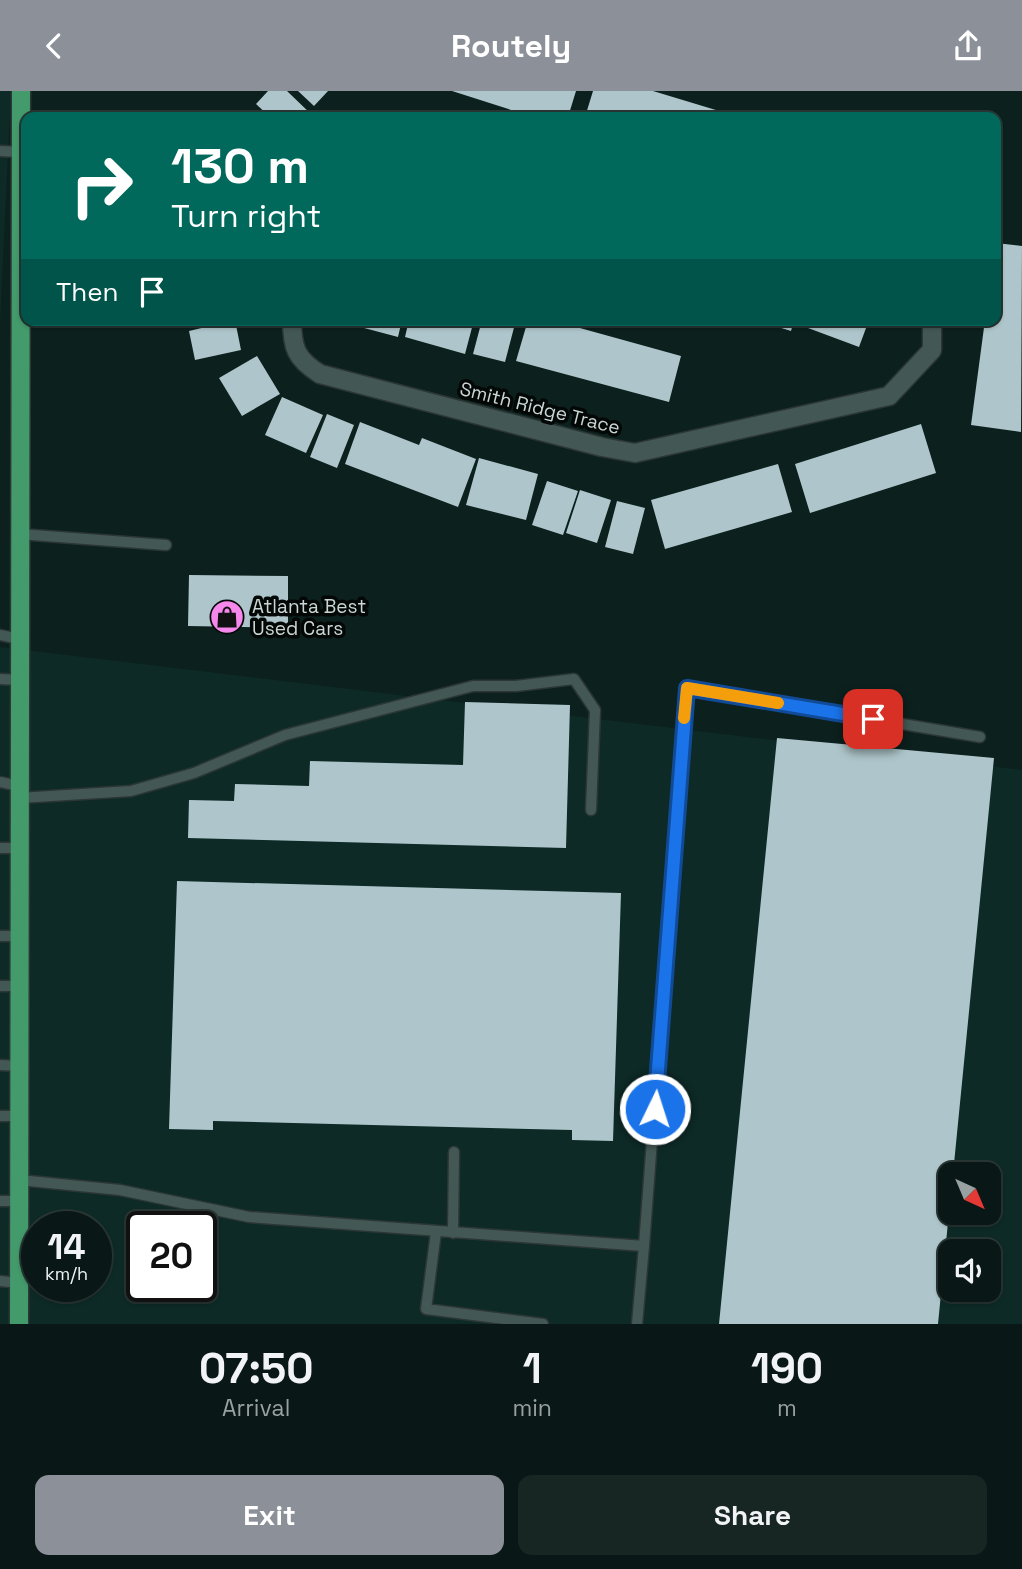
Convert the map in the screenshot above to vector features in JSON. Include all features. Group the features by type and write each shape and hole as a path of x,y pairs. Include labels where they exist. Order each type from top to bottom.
{"main road":[{"path":"20,91 21,171"},
{"path":"19,1324 22,326"}],"street":[{"name":"Smith Ridge Trace","path":"292,326 292,343 303,364 320,374 602,447 635,453 889,396 932,350 932,326"}],"lane":[{"path":"0,151 20,152"},
{"path":"19,534 166,545"},
{"path":"0,635 19,639"},
{"path":"0,679 19,680"},
{"path":"0,782 19,792 131,791 194,773 285,735 473,685 516,686 574,679 595,710 592,810"},
{"path":"637,1324 687,688 980,737"},
{"path":"0,848 19,848"},
{"path":"0,936 19,936"},
{"path":"0,986 19,986"},
{"path":"0,1065 19,1066"},
{"path":"0,1116 19,1117"},
{"path":"453,1233 454,1152"},
{"path":"19,1180 120,1189 249,1217 644,1246"},
{"path":"0,1201 19,1201"},
{"path":"436,1232 426,1309 543,1324"},
{"path":"0,1281 19,1283"}],"shaded area":[{"path":"0,91 11,91 0,322"},
{"path":"0,647 1022,770 1022,1324 0,1324"}],"building":[{"path":"268,91 287,91 309,112 265,112 256,104"},
{"path":"298,91 328,91 314,106"},
{"path":"452,91 576,91 570,112 517,112"},
{"path":"593,91 653,91 722,112 587,112"},
{"path":"1001,244 1022,246 1021,432 971,425 984,326 1001,326"},
{"path":"210,326 236,326 241,350 195,360 189,331"},
{"path":"357,326 401,326 398,337"},
{"path":"408,326 472,326 465,354 405,337"},
{"path":"480,326 514,326 505,362 473,354"},
{"path":"526,326 573,326 681,356 669,402 516,361"},
{"path":"775,326 792,326 791,331"},
{"path":"809,326 867,326 859,347 808,328"},
{"path":"257,356 280,394 242,416 219,378"},
{"path":"282,397 323,415 306,453 265,435"},
{"path":"327,414 354,425 337,468 310,457"},
{"path":"360,422 419,445 422,438 476,459 458,507 345,464"},
{"path":"921,424 936,473 810,513 795,464"},
{"path":"479,458 538,474 526,520 466,505"},
{"path":"778,464 792,512 665,549 651,500"},
{"path":"547,481 578,491 563,535 532,525"},
{"path":"580,490 611,500 597,543 566,533"},
{"path":"617,501 645,508 633,554 605,547"},
{"path":"189,575 288,576 288,628 188,626"},
{"path":"465,702 570,705 566,848 188,838 189,800 234,801 235,784 309,786 310,761 463,765"},
{"path":"777,738 994,758 954,1162 938,1162 938,1225 948,1225 946,1239 938,1239 938,1302 940,1302 938,1324 719,1324"},
{"path":"177,881 621,893 613,1141 572,1140 572,1130 213,1121 213,1130 169,1129"}],"slow traffic":[{"path":"684,718 687,688 778,703"}],"place":[{"name":"Atlanta Best Used Cars","path":"227,617"}],"route":[{"path":"655,1109 687,688 873,719"}]}
